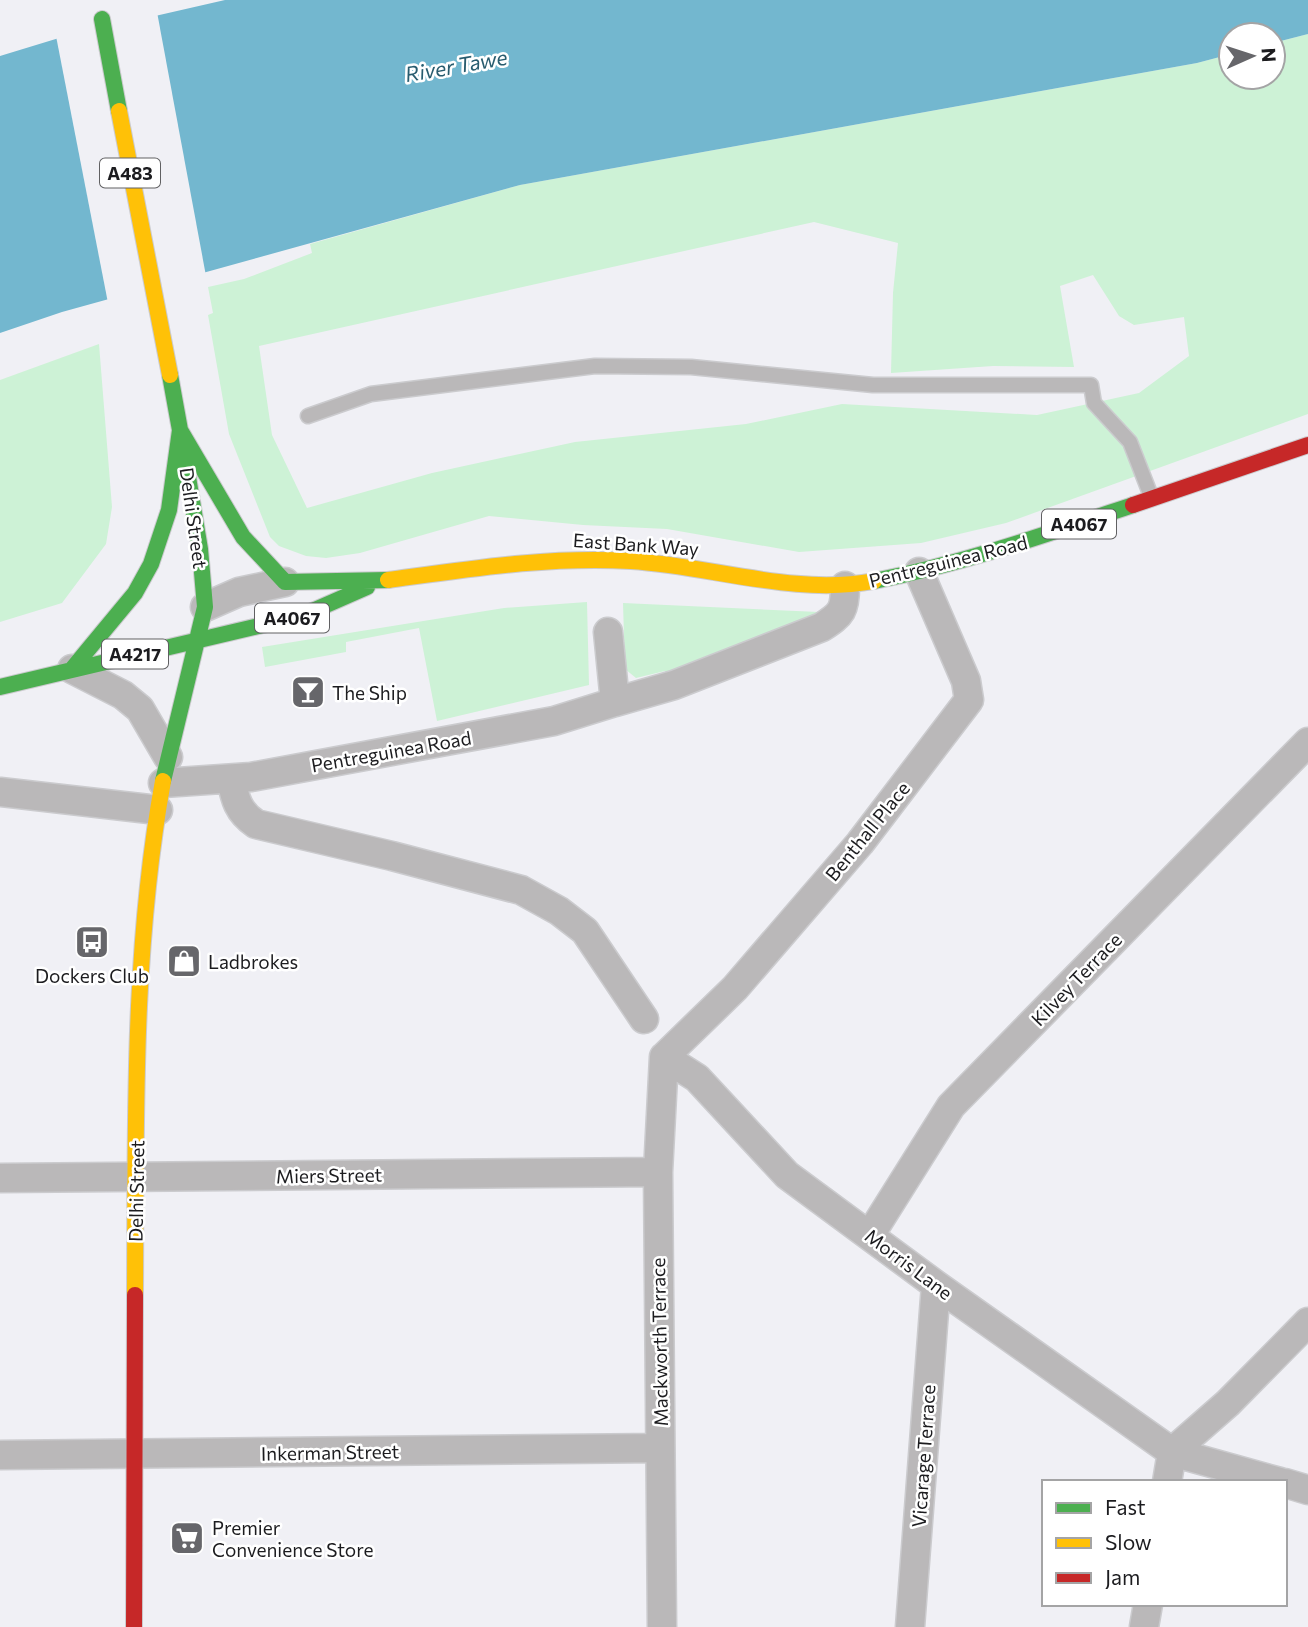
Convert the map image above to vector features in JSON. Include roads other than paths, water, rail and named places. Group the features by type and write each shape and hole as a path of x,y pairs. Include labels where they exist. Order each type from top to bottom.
{"main road":[{"name":"A483","path":"72,669 135,593 151,564 169,510 180,430 99,10 109,0"},
{"name":"A4067","path":"180,430 243,537 285,582"},
{"name":"Delhi Street","path":"134,1627 136,1177 140,980 153,832 205,607 200,549 180,430"},
{"name":"Pentreguinea Road","path":"845,586 919,572 989,554 1308,445"},
{"name":"East Bank Way","path":"285,582 382,581 489,566 562,560 632,561 756,579 845,586"},
{"name":"East Bank Way","path":"0,687 301,616 382,581"}],"street":[{"name":"Benthall Place","path":"664,1057 735,988 860,843 969,700 966,681 919,572"},
{"path":"205,607 239,592 285,582"},
{"name":"Pentreguinea Road","path":"0,792 231,779 554,721 674,685 822,627 839,616 845,603 845,586"},
{"path":"608,632 615,702"},
{"path":"72,669 123,695 140,709 163,783"},
{"name":"Kilvey Terrace","path":"870,1235 951,1106 1308,742"},
{"path":"231,779 236,804 244,816 256,824 521,890 559,911 585,931 644,1019"},
{"name":"Mackworth Terrace","path":"662,1627 658,1172 664,1057"},
{"name":"Morris Lane","path":"664,1057 697,1077 787,1175 936,1285 1172,1452 1273,1480"},
{"name":"Miers Street","path":"0,1178 658,1172"},
{"name":"Vicarage Terrace","path":"910,1627 936,1285"},
{"path":"1167,1480 1172,1452 1228,1403 1308,1322"},
{"name":"Inkerman Street","path":"0,1455 660,1448"},
{"path":"1287,1484 1308,1490"},
{"path":"1144,1627 1148,1606"}],"lane":[{"path":"308,416 371,394 595,366 691,367 873,385 1091,385 1094,403 1130,442 1152,499"}],"water":[{"name":"River Tawe","path":"225,0 1308,0 1308,34 1287,39 1287,21 1217,21 1217,58 1197,63 520,185 62,312 0,333 0,56 59,38"}],"place":[{"name":"The Ship","path":"308,692"},
{"name":"Dockers Club","path":"92,942"},
{"name":"Ladbrokes","path":"184,961"},
{"name":"Premier Convenience Store","path":"187,1538"}]}
